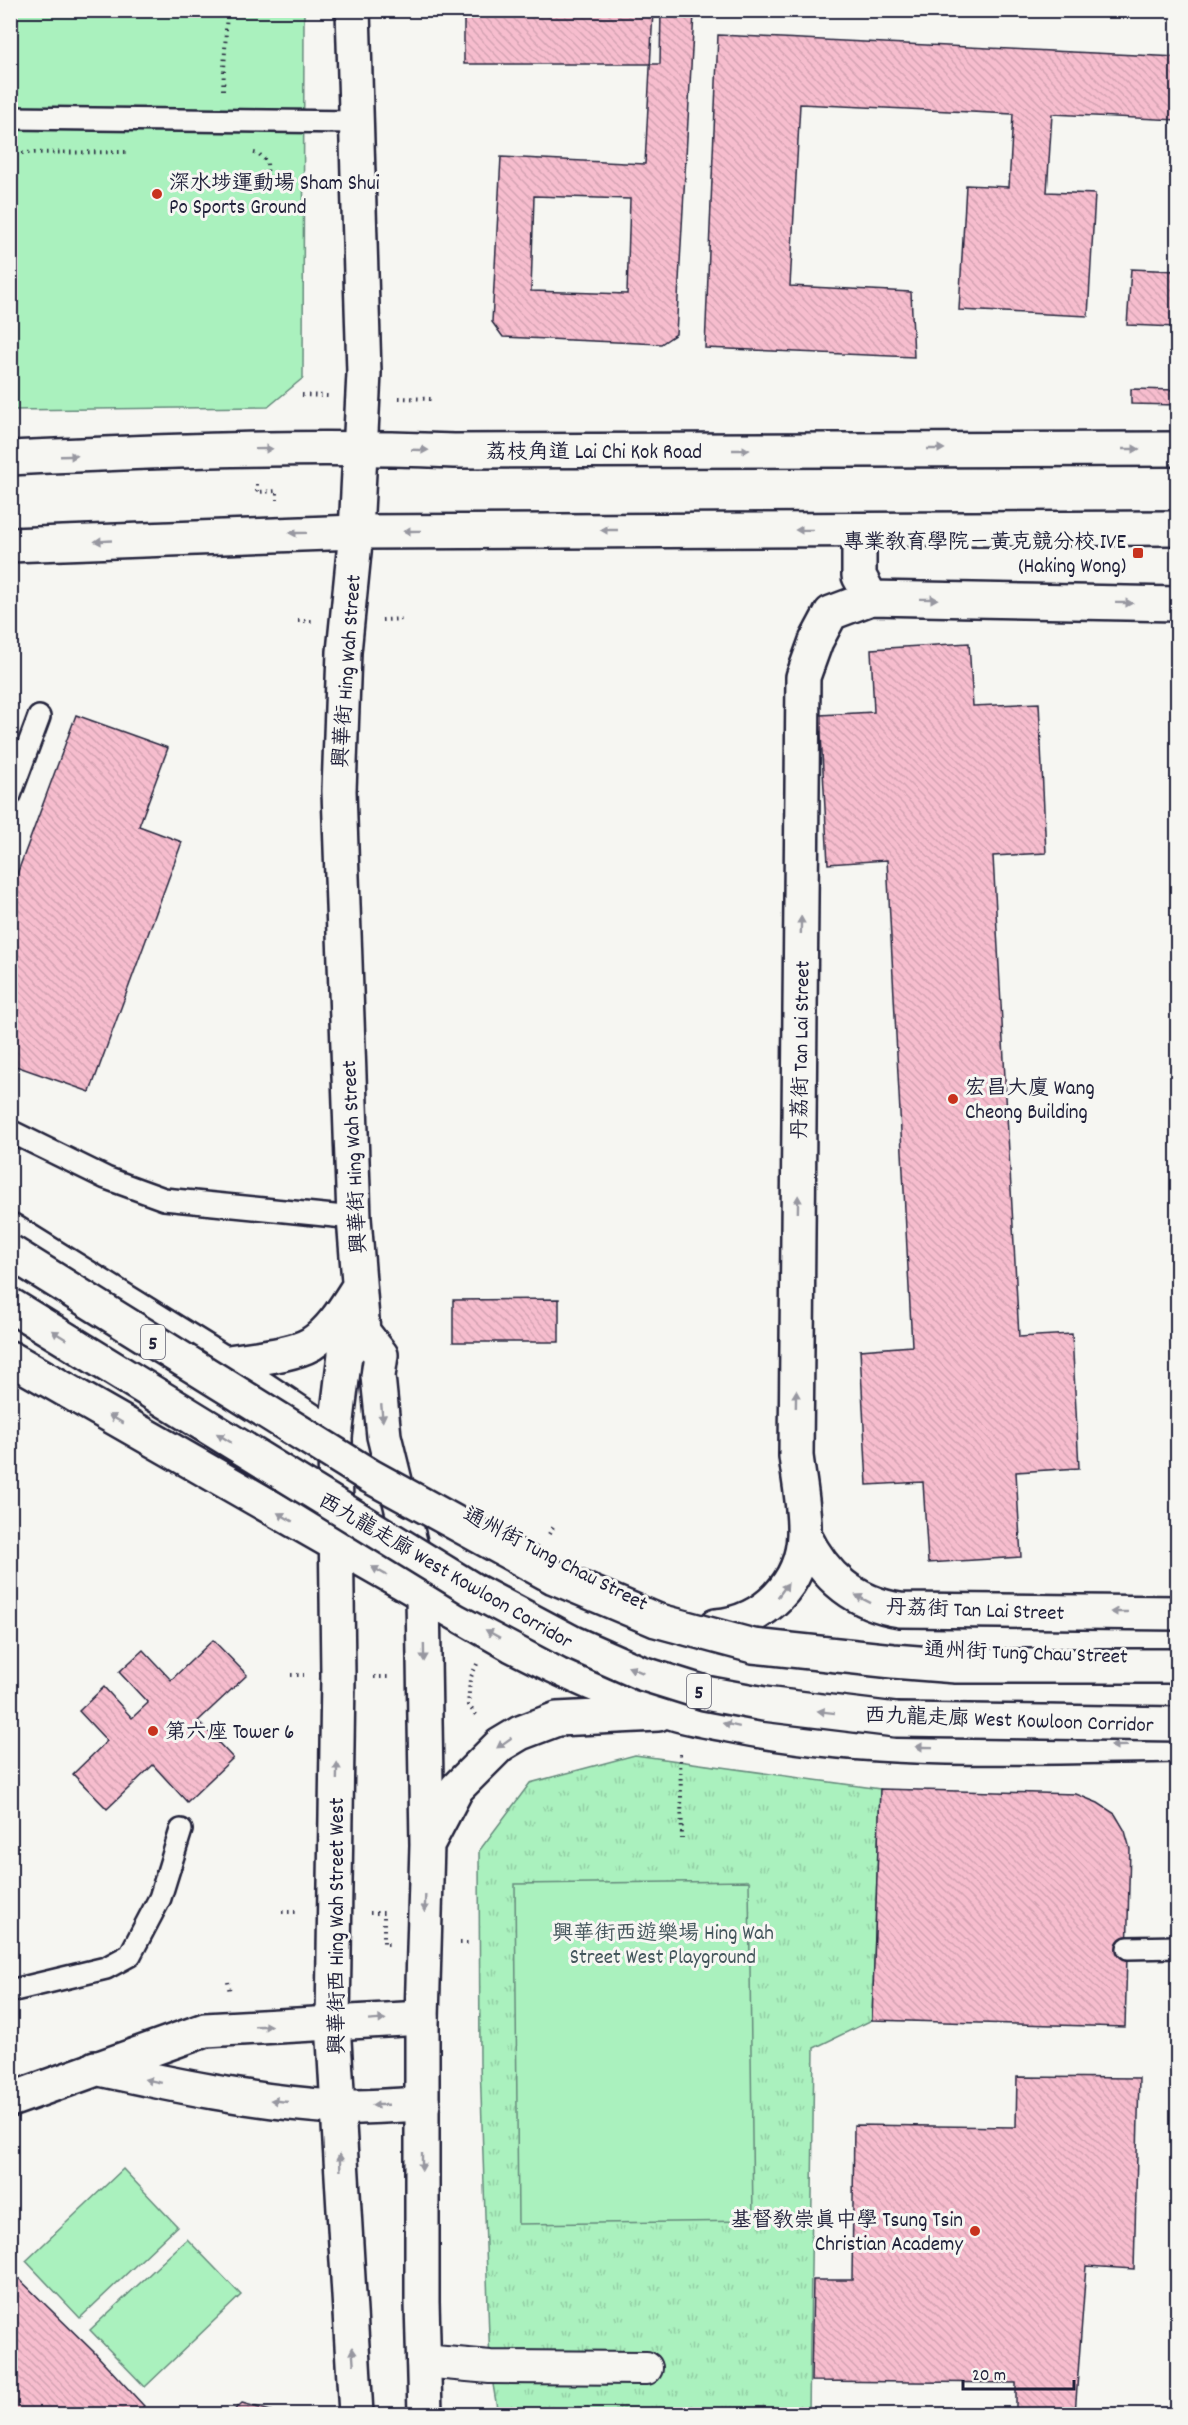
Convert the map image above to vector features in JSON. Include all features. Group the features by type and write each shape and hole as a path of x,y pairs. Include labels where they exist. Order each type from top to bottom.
{"main road":[{"name":"興華街 Hing Wah Street","path":"353,10 364,373 356,532 344,652 339,791 354,1218 363,1332"},
{"name":"荔枝角道 Lai Chi Kok Road","path":"10,458 361,447 454,451 1178,449"},
{"path":"10,545 356,532 1178,528"},
{"path":"849,530 859,539 860,576 871,598 1178,603"},
{"name":"丹荔街 Tan Lai Street","path":"871,598 831,613 816,641 803,677 796,1456 804,1535 818,1563 828,1573 853,1594 879,1607 900,1610 1178,1613"},
{"name":"通州街 Tung Chau Street","path":"10,1230 224,1363 335,1437 394,1472 497,1531 599,1584 643,1603 716,1626 827,1642 891,1647 1178,1656"},
{"name":"西九龍走廊 West Kowloon Corridor","path":"10,1252 370,1476 554,1577 656,1620 753,1646 893,1661 956,1666 1178,1666"},
{"path":"224,1363 310,1345 335,1321 359,1286"},
{"name":"西九龍走廊 West Kowloon Corridor","path":"10,1305 473,1590 573,1643 641,1673 717,1696 896,1720 1178,1724"},
{"path":"335,1437 345,1354 363,1332 381,1355 378,1376 384,1436 423,1595 427,1845 422,2018 425,2415"},
{"path":"10,1358 336,1546 545,1662 616,1693 672,1713 779,1735 864,1744 974,1748 1178,1745"},
{"name":"興華街西 Hing Wah Street West","path":"335,1437 338,1676 333,2023 356,2415"},
{"name":"丹荔街 Tan Lai Street","path":"716,1626 731,1625 757,1614 779,1596 792,1575 804,1535"},
{"path":"427,1845 457,1788 500,1745 520,1733 557,1719 672,1713"},
{"path":"10,2100 205,2030 422,2018"},
{"path":"95,2068 210,2093 337,2107 423,2104"}],"street":[{"path":"423,2361 490,2367 646,2368"}],"lane":[{"path":"10,118 358,122"},
{"path":"10,795 39,717"},
{"path":"10,1131 106,1178 164,1199 354,1218"},
{"path":"10,1990 106,1968 130,1955 160,1898 181,1830"},
{"path":"1128,1948 1178,1947"}],"path":[{"path":"213,121 223,102 227,10"},
{"path":"10,153 135,152"},
{"path":"250,153 259,154 267,162 268,191"},
{"path":"260,449 257,492 277,491 275,534"},
{"path":"291,1675 390,1678 391,1659 424,1662 470,1679"},
{"path":"680,1754 682,1839"},
{"path":"282,1912 384,1913 384,1944 472,1943"}],"green space":[{"name":"深水埗運動場 Sham Shui Po Sports Ground","path":"10,11 304,11 303,378 268,407 11,410"},
{"name":"興華街西遊樂場 Hing Wah Street West Playground","path":"635,1755 880,1789 872,2020 814,2048 809,2414 498,2414 490,2367 480,2063 479,1851 530,1783"},
{"path":"749,1881 753,2221 518,2224 515,1884"},
{"path":"123,2169 177,2226 80,2318 26,2261"},
{"path":"187,2239 241,2295 145,2387 90,2330"}],"building":[{"path":"464,10 661,10 660,64 464,64"},
{"path":"653,11 694,13 676,334 661,344 503,337 492,322 501,157 645,164","holes":["534,196 630,199 627,294 531,291"]},
{"path":"718,35 1178,57 1178,120 1052,114 1047,192 1095,194 1088,316 959,310 966,185 1009,187 1013,114 800,104 790,286 911,292 914,357 705,348"},
{"path":"1131,269 1178,271 1178,327 1127,325"},
{"path":"1131,389 1178,390 1178,405 1131,404"},
{"name":"宏昌大廈 Wang Cheong Building","path":"969,643 973,706 1039,703 1046,853 993,856 1019,1337 1072,1334 1079,1468 1016,1472 1021,1557 928,1563 923,1482 867,1485 860,1350 912,1346 887,860 828,864 820,715 874,712 871,649"},
{"path":"76,715 168,748 139,826 182,842 90,1092 10,1064 10,893"},
{"path":"559,1299 559,1342 453,1342 453,1300"},
{"name":"第六座 Tower 6","path":"213,1640 247,1675 198,1721 233,1758 187,1802 153,1765 107,1809 73,1774 107,1741 79,1711 104,1687 132,1718 148,1703 119,1672 143,1650 171,1680"},
{"path":"880,1789 1076,1794 1098,1803 1115,1814 1125,1831 1130,1849 1125,2027 872,2020"},
{"name":"基督教崇真中學 Tsung Tsin Christian Academy","path":"1017,2077 1139,2078 1134,2269 1086,2266 1075,2414 1016,2414 1016,2383 811,2381 813,2280 852,2280 854,2125 1016,2127"},
{"path":"10,2270 94,2352 144,2406 136,2414 10,2414"},
{"path":"242,2403 271,2411 272,2414 230,2414"}],"place":[{"name":"深水埗運動場 Sham Shui Po Sports Ground","path":"157,194"},
{"name":"專業教育學院－黃克競分校 IVE (Haking Wong)","path":"1138,553"},
{"name":"宏昌大廈 Wang Cheong Building","path":"953,1099"},
{"name":"第六座 Tower 6","path":"153,1731"},
{"name":"基督教崇真中學 Tsung Tsin Christian Academy","path":"975,2231"}]}
